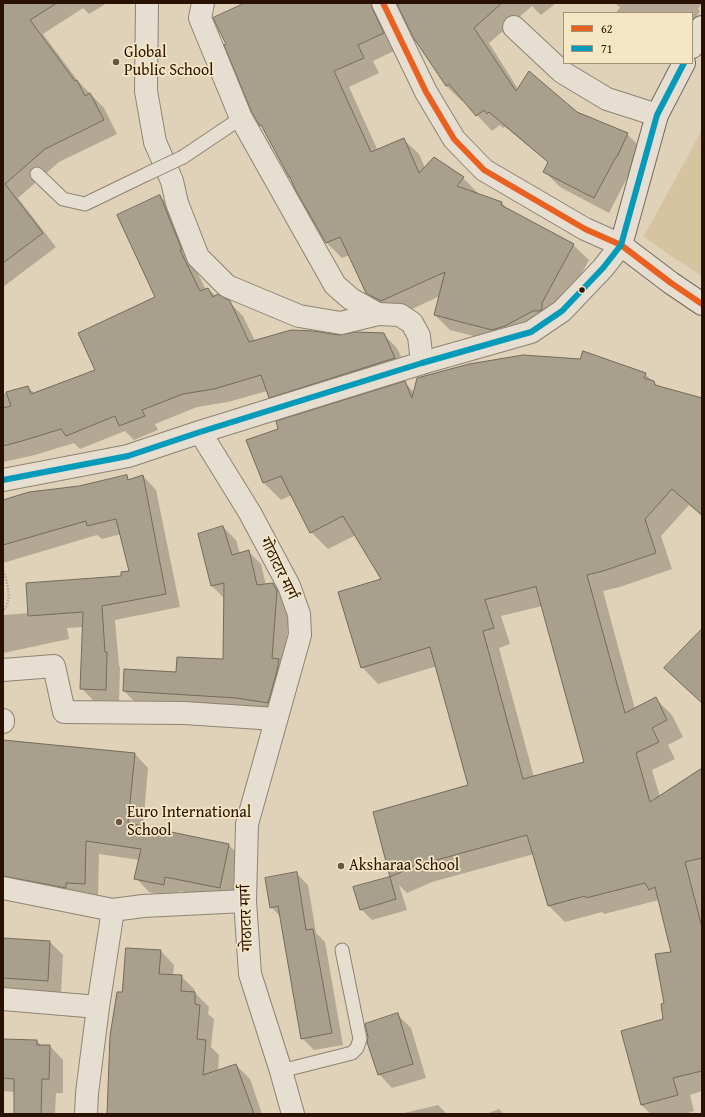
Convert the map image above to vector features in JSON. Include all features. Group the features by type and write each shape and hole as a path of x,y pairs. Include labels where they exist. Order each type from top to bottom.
{"street":[{"path":"147,3 146,91 155,142 172,180 177,203 198,256 227,286 299,316 340,323 378,314 400,315 412,323 419,336 422,363"},
{"path":"203,3 200,18 241,118 335,285 351,299 378,314"},
{"path":"383,3 426,92 454,139 484,170 585,229 621,245 671,283 702,304"},
{"path":"514,27 562,72 607,99 657,115"},
{"path":"693,45 702,28"},
{"path":"3,480 128,456 422,363 531,332 562,311 603,268 621,245 657,115 683,64"},
{"name":"गोठाटार मार्ग","path":"200,432 250,513 290,586 299,614 300,635 248,824 245,901 250,974 281,1070 293,1114"},
{"path":"3,670 54,666 64,712 184,713 276,719"},
{"path":"3,888 113,910 143,906 245,901"},
{"path":"86,1114 87,1093 98,1007 113,910"},
{"path":"3,999 98,1007"}],"lane":[{"path":"37,174 63,199 85,204 183,157 241,118"},
{"path":"281,1070 352,1053 357,1048 360,1039 342,950"}],"path":[{"path":"3,568 9,596 5,609 3,610"}],"shaded area":[{"path":"702,130 702,276 643,236"}],"building":[{"path":"3,3 57,3 30,20 75,81 77,80 85,96 90,93 104,120 45,149 5,184 43,233 3,263"},
{"path":"245,3 371,3 384,33 358,45 364,58 334,71 371,152 404,138 419,173 434,157 464,177 457,186 502,202 501,205 574,244 542,303 542,310 533,311 505,326 492,330 434,315 445,272 381,301 366,293 340,237 326,243 261,125 260,126 252,113 224,45 226,44 213,18"},
{"path":"397,3 502,3 474,28 516,91 529,71 577,112 628,133 617,157 594,198 543,172 548,162 489,112 487,114 484,110 476,116 449,84 446,86 413,37"},
{"path":"160,195 182,250 180,250 200,291 208,288 213,297 218,294 230,301 249,342 291,330 313,331 339,335 356,332 384,333 395,358 269,398 261,375 214,389 183,394 142,410 145,416 119,426 115,416 66,436 61,429 3,446 3,408 11,406 6,392 28,386 31,394 95,370 78,333 155,297 117,215"},
{"path":"583,351 646,373 644,378 654,381 655,385 702,398 702,515 672,489 645,519 656,553 587,575 625,713 656,697 667,720 652,728 659,742 636,753 650,802 702,768 702,858 685,862 702,927 702,1071 673,1078 678,1095 641,1105 621,1031 663,1019 661,1004 664,1003 655,954 671,952 655,887 649,890 645,883 548,906 527,835 415,866 390,877 373,812 468,785 430,647 361,668 338,592 381,579 343,516 310,533 281,476 263,483 246,440 278,429 276,421 405,381 412,398 417,378 469,364 523,355 580,359","holes":["536,587 584,762 523,779 483,631 494,628 485,600"]},
{"path":"127,475 128,480 143,475 166,594 102,606 105,652 107,652 106,690 80,689 83,612 28,616 26,583 121,576 121,572 129,571 116,519 87,526 86,521 3,545 3,500 29,492 79,486"},
{"path":"223,526 232,555 249,550 257,585 273,583 277,591 272,658 279,659 268,703 236,698 123,691 124,669 176,672 177,657 223,659 224,583 211,586 198,534"},
{"path":"702,629 702,703 664,668"},
{"path":"3,740 135,753 128,823 229,844 220,888 165,877 164,885 134,879 141,849 86,841 85,884 66,883 66,888 3,876"},
{"path":"297,872 306,930 313,929 332,1033 301,1039 278,906 270,908 265,878"},
{"path":"390,877 396,899 360,910 353,887"},
{"path":"3,938 50,941 48,981 3,978"},
{"path":"126,948 161,950 159,974 182,975 181,991 195,992 195,1004 200,1005 197,1039 206,1040 203,1075 236,1064 254,1114 107,1114 110,1036 117,992 122,992"},
{"path":"398,1013 413,1064 378,1075 367,1042 368,1037 365,1024"},
{"path":"3,1039 37,1040 37,1045 50,1045 49,1079 42,1079 41,1114 14,1114 14,1079 3,1078"}],"transit line":[{"name":"62","path":"383,3 426,92 454,139 484,170 585,229 621,245 671,283 702,304"},
{"name":"71","path":"3,480 128,456 422,363 531,332 562,311 603,268 621,245 657,115 683,64"}],"place":[{"name":"Global Public School","path":"116,62"},
{"name":"Euro International School","path":"119,822"},
{"name":"Aksharaa School","path":"341,866"}]}
